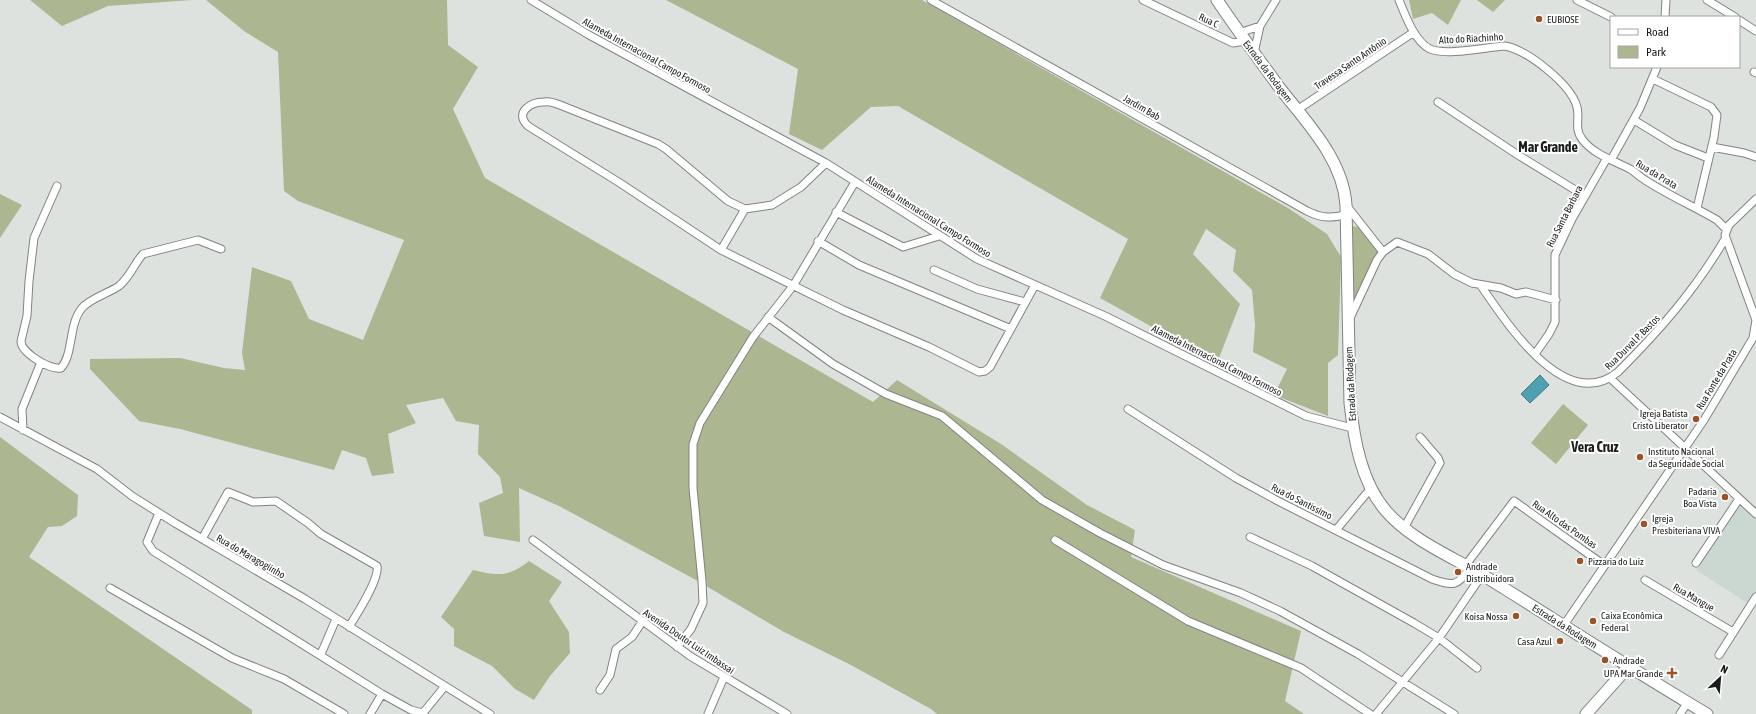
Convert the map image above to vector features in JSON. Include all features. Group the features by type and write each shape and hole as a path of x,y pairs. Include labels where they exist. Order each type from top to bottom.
{"main road":[{"name":"Estrada da Rodagem","path":"1217,0 1242,37 1330,156 1343,186 1346,209 1350,403 1352,428 1357,448 1371,488 1385,510 1404,528 1707,714"},
{"path":"1588,713 1629,666"}],"street":[{"name":"Alameda Internacional Campo Formoso","path":"531,0 589,35 826,163 938,236 977,259 1146,335 1232,380 1306,416 1352,428"},
{"name":"Jardim Bab","path":"931,0 1307,211 1319,217 1328,218 1346,209"},
{"name":"Rua C","path":"1143,0 1233,43 1242,37"},
{"path":"1254,53 1260,26 1276,0"},
{"name":"Alto do Riachinho","path":"1399,0 1414,32 1426,46 1436,51 1505,46 1525,54 1556,77 1568,90 1577,105 1578,133 1593,150 1609,159"},
{"path":"1577,0 1610,16"},
{"path":"1665,16 1666,0"},
{"path":"1707,0 1733,16"},
{"path":"1740,21 1756,31"},
{"path":"1242,37 1260,26"},
{"name":"Travessa Santo Antônio","path":"1297,110 1414,32"},
{"name":"Rua Santa Barbara","path":"1535,354 1553,327 1556,300 1555,255 1585,196 1634,120 1657,68"},
{"path":"1653,79 1716,111 1717,119 1712,147 1708,158 1697,208 1717,220 1726,228 1756,199"},
{"path":"826,163 801,187 772,205 745,209 728,201 666,149 648,139 560,104 543,102 525,109 522,116 523,122 528,126 620,183 721,250 793,286 929,347 979,372 985,371 990,367 1035,285"},
{"path":"1438,102 1518,155 1585,196"},
{"path":"1634,120 1675,145 1708,158"},
{"path":"1712,147 1744,153 1756,157"},
{"name":"Rua da Prata","path":"1609,159 1697,208"},
{"path":"677,647 691,629 703,603 692,488 693,455 696,434 706,412 753,337 793,286 818,241 855,182"},
{"path":"57,186 34,241 29,281 27,316 20,341 26,352 54,369 61,368 67,357 72,330 81,309 86,304 119,285 134,268 143,254 198,240 221,249"},
{"path":"721,250 745,209"},
{"path":"1346,209 1383,252"},
{"path":"836,212 903,247 938,236"},
{"name":"Rua Fonte da Prata","path":"1564,625 1704,420 1755,331 1756,320 1725,239 1726,228"},
{"name":"Rua Durval P. Bastos","path":"1481,286 1516,333 1535,354 1559,374 1576,383 1588,383 1610,378 1635,355 1678,309 1702,277 1725,239"},
{"path":"818,241 859,265 1011,329"},
{"path":"1348,321 1377,260 1383,252 1397,242 1405,243 1434,258 1458,276 1481,286 1501,288 1516,294 1530,293 1556,300"},
{"path":"934,270 977,289 1025,302"},
{"path":"768,317 834,364 886,394 942,416 1042,500 1163,565 1241,593 1280,611 1328,636 1454,714"},
{"path":"23,430 21,415 23,404 41,362"},
{"path":"1610,378 1756,514"},
{"name":"Rua do Santissimo","path":"1128,409 1236,478 1432,579 1447,584 1460,581 1468,567 1514,501"},
{"name":"Rua do Maragogiinho","path":"0,416 23,430 97,469 132,496 159,513 336,618 490,714"},
{"path":"1404,528 1440,463 1420,437"},
{"path":"1336,530 1371,488"},
{"path":"202,539 228,492 253,502 276,501 321,534 377,566 377,571 371,586 349,627"},
{"path":"1696,563 1739,499"},
{"name":"Rua Alto das Pombas","path":"1514,501 1604,565"},
{"path":"159,513 147,542 153,551 282,633 321,654 382,694 411,710 424,714 445,686"},
{"path":"1250,537 1312,566 1439,638 1476,668"},
{"name":"Avenida Doutor Luiz Imbassai","path":"533,540 677,647 786,714"},
{"path":"1055,540 1188,622 1300,668 1370,714"},
{"path":"1376,714 1439,638 1482,575"},
{"name":"Rua Mangue","path":"1645,580 1733,632"},
{"path":"110,588 226,655 284,679 344,714"},
{"path":"1719,655 1756,597"},
{"path":"321,654 336,618"},
{"path":"600,690 610,676 616,650 632,637 642,622"},
{"path":"708,714 724,677"},
{"path":"370,714 382,694"},
{"path":"1680,714 1688,702"}],"shaded area":[{"path":"1739,505 1756,519 1756,593 1749,604 1696,570"}],"green space":[{"path":"30,0 192,0 108,6 62,26"},
{"path":"206,0 447,0 448,45 478,67 453,109 485,178 873,402 897,380 1001,444 1087,505 1135,530 1131,557 1301,631 1285,701 1304,714 937,714 931,709 849,664 784,632 696,580 561,507 519,488 520,542 484,536 479,503 503,493 500,477 478,454 479,425 456,421 443,398 406,405 416,423 388,434 394,473 372,476 366,458 342,450 334,470 180,429 139,421 90,369 90,359 180,358 224,368 245,370 242,353 252,267 291,281 309,319 363,340 404,240 298,201 284,191 278,52 244,31"},
{"path":"666,0 922,0 1288,208 1327,234 1341,257 1338,355 1328,363 1328,416 1274,395 1287,369 1253,352 1255,325 1252,290 1233,271 1236,250 1206,229 1193,254 1240,304 1217,363 1100,298 1128,239 898,106 871,107 822,150 789,134 798,69"},
{"path":"1409,0 1461,0 1448,25 1432,13 1413,19"},
{"path":"1477,0 1505,0 1493,12"},
{"path":"0,194 22,205 0,238"},
{"path":"1352,226 1359,227 1379,250 1356,302 1352,300"},
{"path":"1563,404 1588,425 1556,464 1531,443"},
{"path":"0,437 78,495 77,516 62,526 48,527 29,557 252,710 252,714 0,714"},
{"path":"529,561 562,582 549,601 569,632 570,653 550,676 534,700 515,689 492,666 454,646 454,629 441,617 473,570 503,574 515,570"}],"water":[{"path":"1540,375 1549,385 1530,403 1521,394"}],"place":[{"name":"EUBIOSE","path":"1539,19"},
{"name":"Igreja Batista Cristo Liberator","path":"1696,419"},
{"name":"Instituto Nacional da Seguridade Social","path":"1640,457"},
{"name":"Padaria Boa Vista","path":"1725,497"},
{"name":"Igreja Presbiteriana VIVA","path":"1644,524"},
{"name":"Pizzaria do Luiz","path":"1580,561"},
{"name":"Andrade Distribuidora","path":"1458,572"},
{"name":"Koisa Nossa","path":"1516,616"},
{"name":"Caixa Econômica Federal","path":"1593,621"},
{"name":"Casa Azul","path":"1560,641"},
{"name":"Andrade","path":"1605,660"},
{"name":"UPA Mar Grande","path":"1672,673"}],"district":[{"name":"Mar Grande","path":"1548,147"},
{"name":"Vera Cruz","path":"1595,447"}]}
